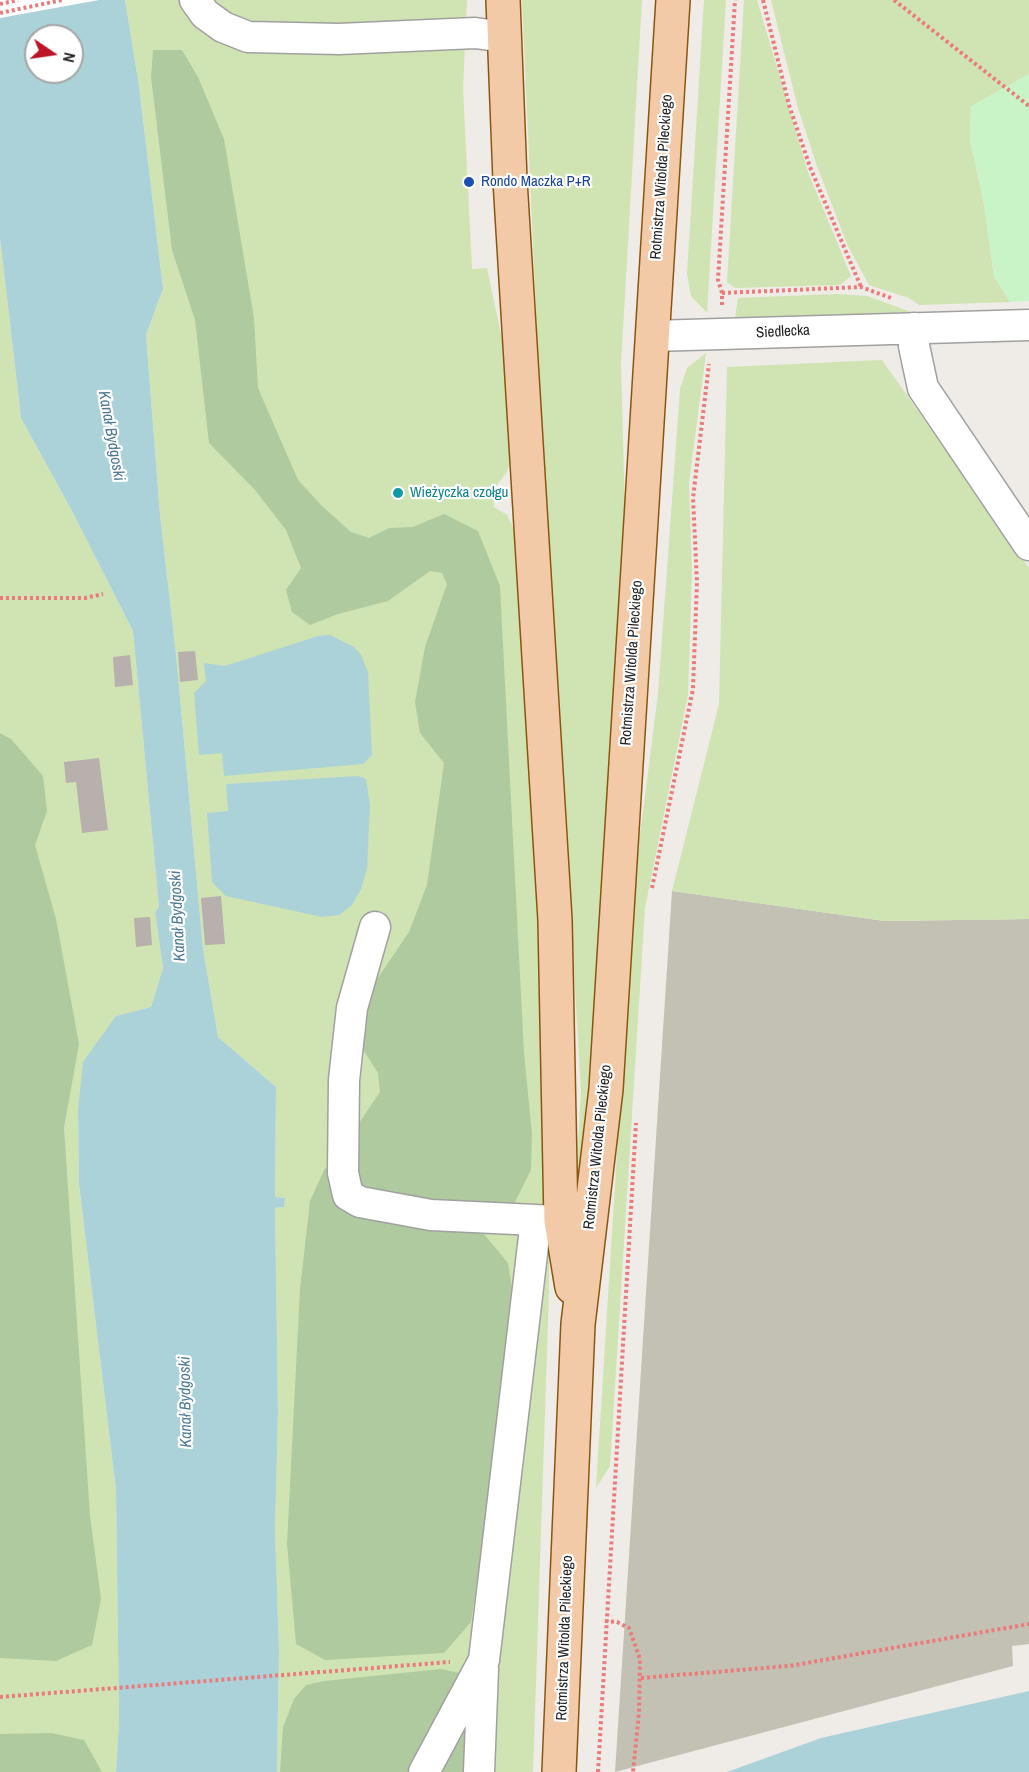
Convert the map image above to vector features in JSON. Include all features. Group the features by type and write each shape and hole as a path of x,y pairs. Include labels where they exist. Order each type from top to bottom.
{"main road":[{"name":"Rotmistrza Witolda Pileckiego","path":"503,0 510,180 555,920 548,1220 578,1324"},
{"name":"Rotmistrza Witolda Pileckiego","path":"559,1772 578,1324 606,1089 673,0"}],"street":[{"path":"195,0 205,14 223,27 248,36 339,39 475,33 504,37"},
{"name":"Siedlecka","path":"652,336 1029,325"},
{"path":"920,328 914,346 923,388 1029,545"},
{"path":"375,927 352,1008 344,1080 343,1173 348,1195 360,1202 431,1215 548,1220 484,1660 479,1772"},
{"path":"424,1772 484,1660"}],"path":[{"path":"0,4 18,0"},
{"path":"0,13 62,0"},
{"path":"722,309 722,293 718,280 735,0"},
{"path":"763,0 789,105 810,167 861,287"},
{"path":"894,0 1029,106"},
{"path":"722,293 861,287 915,307 920,328"},
{"path":"650,898 693,689 697,582 693,498 709,362"},
{"path":"0,598 85,598 104,594"},
{"path":"598,1772 605,1621 636,1122"},
{"path":"605,1621 616,1622 629,1628 640,1659 641,1678 633,1772"},
{"path":"641,1678 789,1666 1029,1624"},
{"path":"0,1697 484,1660"}],"shaded area":[{"path":"672,891 885,921 1029,919 1029,1644 1012,1646 1013,1666 615,1772"}],"green space":[{"path":"125,0 467,0 463,89 472,269 487,268 504,349 510,462 507,472 493,490 494,507 507,515 515,531 550,1124 549,1292 533,1772 277,1772 279,1650 275,1531 278,1410 275,1208 284,1207 285,1198 275,1197 276,1087 218,1037 203,949 176,654 160,515 146,335 163,289 139,86"},
{"path":"522,0 642,0 621,364 625,515 583,1196 575,1197 581,1091 537,335"},
{"path":"704,0 726,0 707,313 691,296 687,274"},
{"path":"744,0 757,0 808,172 851,276 840,285 735,288 727,282"},
{"path":"771,0 1029,0 1029,74 971,107 970,140 984,204 994,276 1010,302 919,305 909,298 869,285 847,244 817,166 798,108"},
{"path":"153,50 182,50 198,77 224,139 254,318 258,388 298,480 351,532 369,538 389,528 413,527 444,514 478,531 500,586 524,1053 532,1134 531,1170 514,1204 482,1207 389,1195 359,1187 351,1135 380,1092 378,1073 362,1048 369,991 409,932 427,885 444,763 420,733 415,702 425,647 447,584 442,573 430,571 388,601 338,614 310,625 292,612 286,590 301,568 286,530 255,490 209,443 195,320 172,250 151,77"},
{"path":"1029,74 1029,301 1010,302 994,276 984,204 970,140 971,106"},
{"path":"0,238 21,418 72,511 133,631 159,907 155,912 163,968 151,1007 116,1016 78,1110 79,1184 116,1490 119,1720 116,1772 0,1772"},
{"path":"837,294 867,296 914,313 735,318 738,298"},
{"path":"706,353 689,483 692,570 688,695 645,908 610,1466 596,1488 634,882 658,694 680,389 687,368"},
{"path":"882,360 1029,568 1029,919 885,921 672,891 719,704 727,367"},
{"path":"0,733 11,739 43,776 47,811 35,845 56,919 79,1044 64,1128 90,1516 101,1599 92,1645 56,1661 0,1658"},
{"path":"325,1168 333,1171 337,1183 451,1226 484,1234 508,1263 516,1315 471,1622 444,1653 325,1660 296,1644 287,1544 300,1289 310,1201"},
{"path":"441,1669 465,1674 487,1695 496,1713 493,1772 280,1772 283,1727 294,1699 306,1685 324,1681"},
{"path":"51,1733 84,1740 102,1772 0,1772 0,1734"}],"water":[{"name":"Kanał Bydgoski","path":"0,0 125,0 139,86 163,289 146,335 160,515 176,654 203,949 218,1037 276,1087 275,1197 285,1198 284,1207 275,1208 278,1410 275,1531 279,1650 277,1772 116,1772 119,1720 116,1490 79,1184 78,1110 83,1062 116,1016 151,1007 163,968 155,912 159,907 133,631 72,511 21,418 0,238"},
{"path":"330,635 354,647 361,655 368,672 372,755 363,764 224,776 222,753 199,755 194,693 206,681 204,663 225,666 318,636"},
{"path":"358,776 366,779 370,805 367,869 361,889 352,905 339,915 322,917 226,896 212,882 207,813 228,811 226,784"},
{"path":"1029,1691 1029,1772 727,1772 821,1738"}],"pier":[{"path":"0,0 99,0 0,18"}],"building":[{"path":"195,651 198,680 180,682 178,652"},
{"path":"130,655 133,685 115,687 113,657"},
{"path":"99,758 108,830 82,833 76,782 66,783 64,762"},
{"path":"221,896 225,944 205,945 201,898"},
{"path":"150,917 152,945 136,947 134,918"}],"place":[{"name":"Rondo Maczka P+R","path":"469,182"},
{"name":"Wieżyczka czołgu","path":"398,493"}]}
